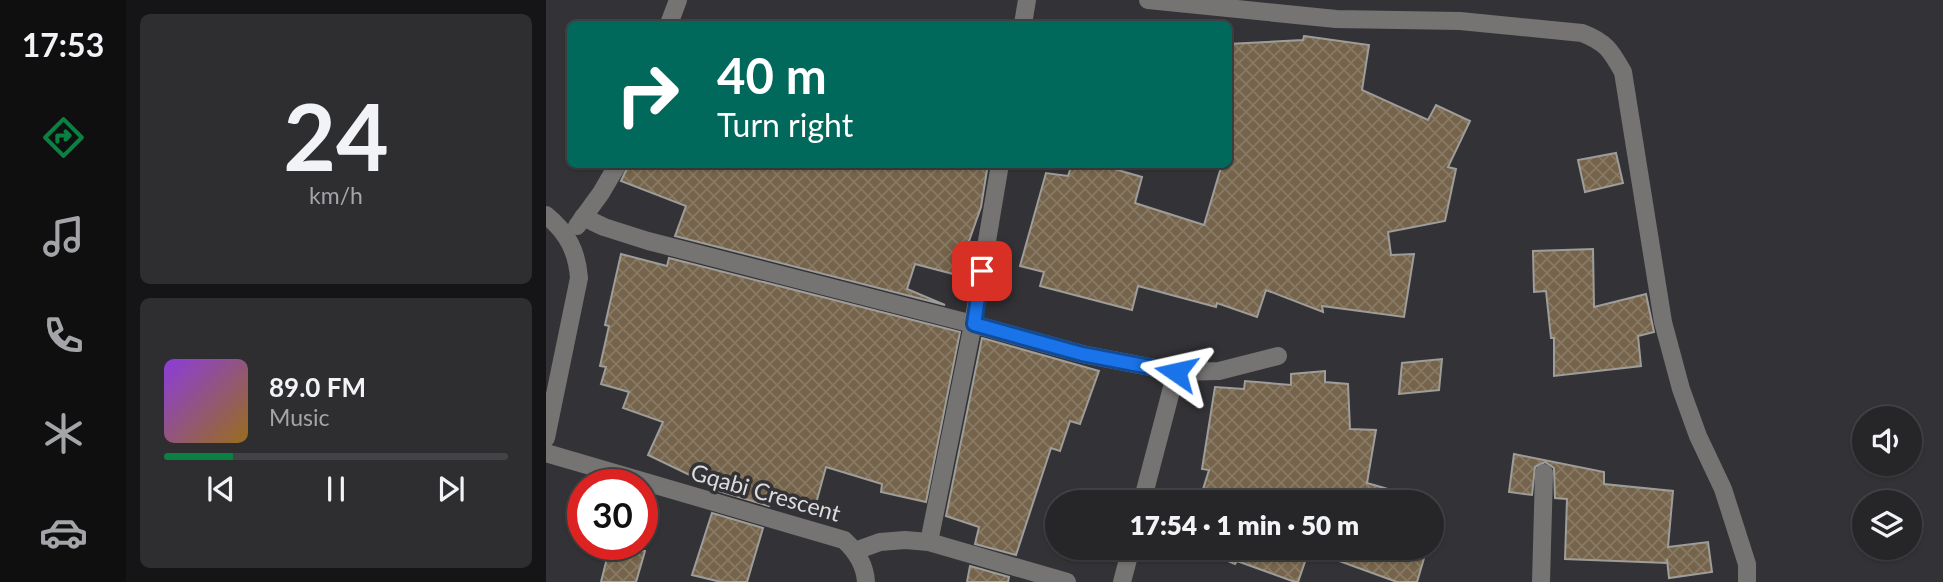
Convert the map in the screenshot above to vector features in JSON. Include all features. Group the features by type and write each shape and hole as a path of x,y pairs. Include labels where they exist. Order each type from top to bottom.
{"street":[{"path":"669,21 678,0"},
{"path":"1024,21 1027,0"},
{"path":"1147,0 1336,19 1460,21 1582,33 1598,39 1611,51 1623,72 1663,322 1681,389 1698,436 1723,489 1747,564 1747,582"},
{"path":"568,239 616,168"},
{"path":"929,542 974,324 999,168"},
{"path":"546,215 560,227 568,239 578,265 579,278 546,438"},
{"path":"583,217 604,227 648,241 1082,354 1176,372 1219,371 1278,356"},
{"path":"1145,490 1176,372"},
{"name":"Gqabi Crescent","path":"546,453 844,540 855,551 866,582"},
{"path":"1541,582 1544,472"},
{"path":"855,551 880,542 929,542 1068,582"},
{"path":"1122,582 1128,560"}],"building":[{"path":"1304,36 1369,45 1362,90 1428,120 1436,105 1470,121 1448,167 1456,169 1445,221 1388,232 1391,255 1414,254 1404,317 1322,306 1323,312 1266,290 1257,317 1217,303 1216,307 1138,286 1132,310 1040,286 1044,272 1020,266 1046,173 1068,176 1071,168 1111,168 1142,177 1135,203 1204,225 1221,168 1232,168 1232,44 1303,40"},
{"path":"1616,153 1623,183 1585,192 1578,160"},
{"path":"627,168 987,168 981,207 957,275 915,264 907,289 945,305 675,236 686,206 621,181"},
{"path":"1593,249 1594,307 1646,294 1654,332 1638,336 1641,366 1554,376 1554,338 1551,338 1546,291 1534,292 1533,251"},
{"path":"621,254 667,266 669,258 960,332 926,502 881,492 882,484 826,467 815,507 775,496 769,506 718,491 719,489 648,455 663,422 623,408 629,392 601,384 606,367 600,366 609,326 605,325"},
{"path":"982,338 1099,371 1080,424 1070,421 1060,451 1051,448 1016,555 975,544 979,527 946,516"},
{"path":"1442,359 1439,390 1399,394 1402,363"},
{"path":"1325,371 1325,382 1348,384 1350,429 1376,430 1367,483 1391,490 1203,490 1209,470 1202,469 1215,387 1244,389 1245,381 1291,385 1291,374"},
{"path":"1514,454 1604,472 1604,484 1673,491 1668,547 1708,542 1712,572 1669,578 1667,559 1667,563 1565,559 1567,499 1555,498 1554,468 1545,462 1535,467 1532,495 1509,492"},
{"path":"712,513 763,528 747,582 721,582 692,575"},
{"path":"606,560 642,560 636,582 601,582"},
{"path":"1226,560 1306,560 1298,582 1237,561 1235,564"},
{"path":"1336,560 1423,560 1417,582 1397,582"},
{"path":"970,566 1009,577 1008,582 967,582"}],"route":[{"path":"982,271 974,324 1082,354 1176,372"}]}
